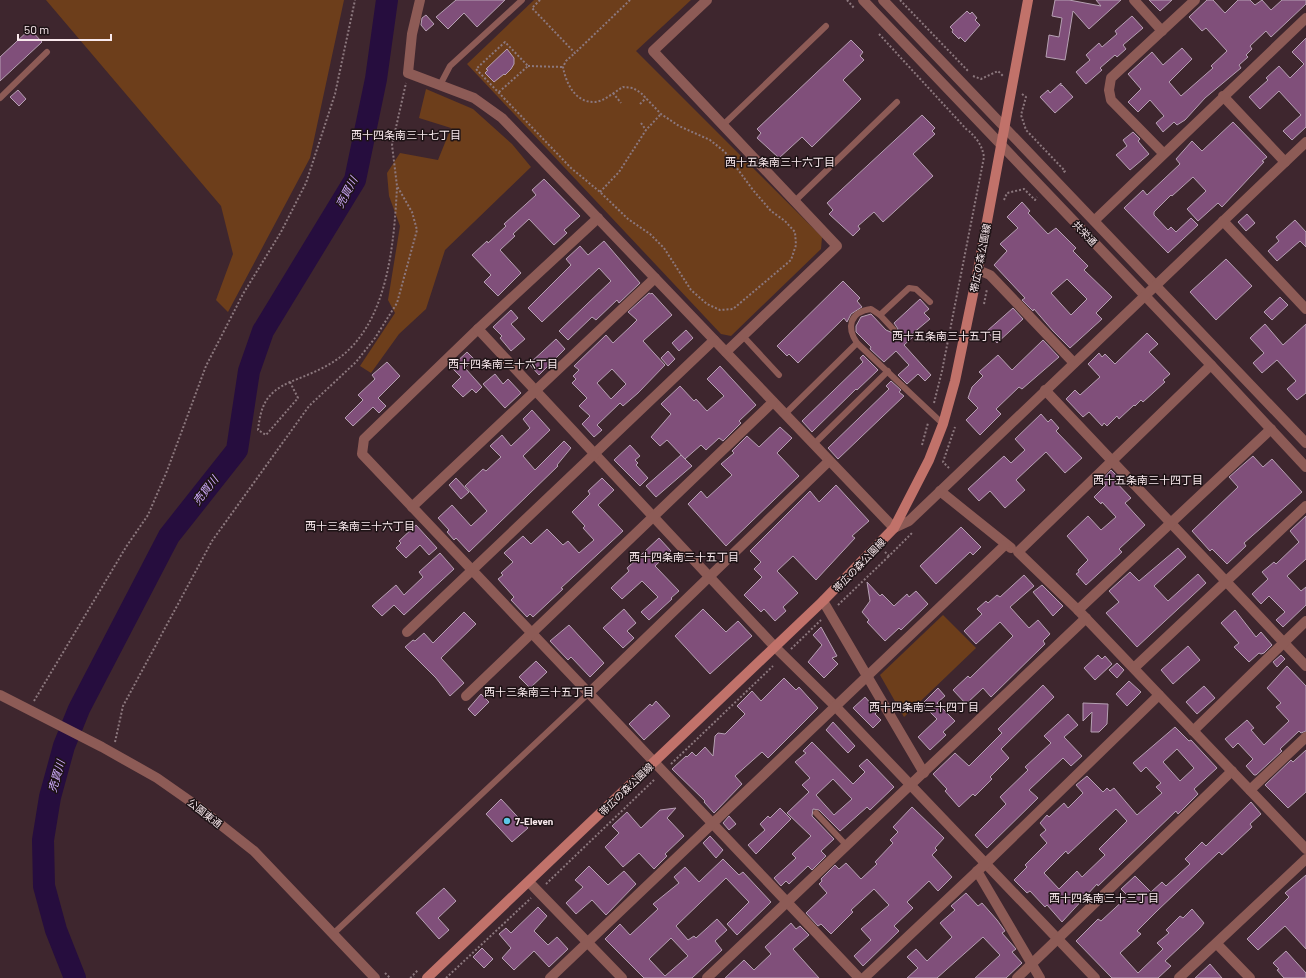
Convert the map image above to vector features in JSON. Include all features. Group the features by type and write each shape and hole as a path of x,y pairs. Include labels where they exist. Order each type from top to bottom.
{"main road":[{"name":"帯広の森公園線","path":"427,978 823,601 894,528 930,460 943,424 955,381 978,270 1003,127 1028,0"}],"street":[{"path":"420,0 412,34 408,73 474,98 502,118 894,528 909,520 940,491 1306,142"},
{"name":"共栄通","path":"863,0 1271,429 1304,461"},
{"name":"共栄通","path":"883,0 1003,127 1095,220 1306,443"},
{"path":"1134,0 1162,31"},
{"path":"1163,153 1112,100 1109,90 1111,78 1195,0"},
{"path":"702,2 653,51 837,246 726,352"},
{"path":"1095,220 1163,153 1306,18"},
{"path":"1223,96 1285,162"},
{"path":"598,218 478,329 364,440 362,454 531,634 787,901 858,978"},
{"path":"1223,221 1306,309"},
{"path":"978,270 990,275 1074,363"},
{"path":"412,507 654,278"},
{"path":"478,329 537,390 775,647 836,707 910,787 986,863 1095,978"},
{"path":"407,632 714,340"},
{"path":"1018,552 1211,365"},
{"path":"1045,390 1306,666"},
{"path":"466,696 773,402"},
{"path":"1078,610 1271,429"},
{"path":"589,693 830,461"},
{"path":"940,491 1005,545 1018,552 1078,610 1306,849"},
{"path":"1134,668 1306,506"},
{"path":"550,978 1005,545"},
{"path":"823,601 924,773"},
{"path":"707,978 787,901 910,787 1086,618"},
{"path":"1193,731 1306,621"},
{"path":"864,978 986,863 1159,694"},
{"name":"公園東通","path":"0,695 102,747 157,778 192,802 254,851 375,978"},
{"path":"1250,790 1306,737"},
{"path":"1017,978 1232,771"},
{"path":"1179,978 1306,859"},
{"path":"977,871 1040,978"},
{"path":"529,882 622,978"},
{"path":"1217,944 1250,978"}],"lane":[{"path":"440,85 450,66 522,0"},
{"path":"723,125 826,26"},
{"path":"0,98 47,52"},
{"path":"795,201 897,102"},
{"path":"880,315 910,288 916,289 930,302"},
{"path":"894,330 880,315 871,309 864,310 855,317 850,326 850,333 857,343 943,424"},
{"path":"743,336 780,375"},
{"path":"784,414 857,343"},
{"path":"814,444 888,371"},
{"path":"333,934 589,693"},
{"path":"816,813 847,846"}],"path":[{"path":"34,702 126,547 148,515 167,471 206,366 243,294 281,232 306,183 335,94 355,0"},
{"path":"540,0 532,8 575,53"},
{"path":"528,66 505,42 476,69 544,142 571,168 600,192 628,219 650,234 664,248 691,290 707,304 720,310 733,309 791,260 796,245 795,232 785,221 771,211 753,190 725,152 710,140 679,126 662,114 646,98 633,88 623,87 606,98 594,102 584,100 569,87 563,67 566,61 630,0"},
{"path":"900,0 974,78 981,79 998,70 1012,84"},
{"path":"499,92 528,66 563,67"},
{"path":"290,382 298,398 266,435 258,430 265,400 272,392 290,382 320,370 340,358 360,336 375,315 384,283 394,228 397,186 392,145 408,73"},
{"path":"613,93 621,103"},
{"path":"640,104 646,98"},
{"path":"600,192 619,172 646,130 662,114"},
{"path":"641,123 646,130"},
{"path":"920,451 942,371 984,157 982,148 969,131"},
{"path":"115,743 123,706 212,541 309,406 356,362 375,338 397,302 417,230 412,212 397,186"},
{"path":"410,978 413,975 416,978"}],"shaded area":[{"path":"46,0 344,0 310,158 228,312 216,300 233,254 221,206"},
{"path":"534,0 691,0 636,51 822,237 821,249 731,336 721,334 467,64"},
{"path":"426,89 473,109 512,144 531,167 445,250 426,309 399,334 371,373 360,366 395,313 388,300 400,226 389,196 387,173 400,153 438,160 451,128 419,118"},
{"path":"943,615 976,648 904,717 880,675"}],"building":[{"path":"456,0 505,0 477,27 464,13 448,29 436,17"},
{"path":"1055,0 1069,0 1101,6 1096,0 1121,0 1089,29 1073,11 1065,60 1046,57 1049,35 1059,37 1062,18 1052,16"},
{"path":"1149,0 1172,0 1160,11"},
{"path":"1207,0 1213,0 1225,13 1238,0 1250,0 1255,5 1262,0 1271,10 1282,0 1306,0 1306,4 1271,37 1266,31 1250,46 1252,49 1246,55 1248,57 1239,65 1241,68 1205,98 1185,120 1177,125 1174,122 1163,132 1156,123 1164,116 1150,100 1138,112 1128,102 1141,89 1128,74 1152,52 1163,65 1182,48 1192,59 1169,82 1181,96 1213,68 1211,66 1227,51 1206,28 1202,31 1189,17"},
{"path":"967,11 970,14 972,12 977,18 975,20 980,25 965,42 960,37 959,39 952,32 953,30 950,27"},
{"path":"426,15 434,24 426,31 421,25 422,18"},
{"path":"1132,16 1143,28 1123,45 1126,49 1117,57 1115,55 1100,68 1102,70 1086,84 1076,72 1090,60 1086,55 1099,43 1102,47 1117,34 1115,31"},
{"path":"30,29 42,42 0,81 0,57"},
{"path":"1306,38 1306,127 1292,140 1283,131 1301,115 1279,91 1260,109 1249,97 1268,80 1266,78 1279,66 1290,78 1304,64 1292,52"},
{"path":"851,40 863,52 860,56 864,60 843,80 861,99 812,147 802,137 779,158 757,138 761,133 757,129"},
{"path":"507,49 514,58 514,64 505,75 504,74 494,82 485,73 488,70 486,69"},
{"path":"1061,83 1061,86 1062,85 1073,97 1055,113 1040,97 1048,90 1050,93"},
{"path":"18,90 26,99 19,106 10,97"},
{"path":"922,115 935,128 932,131 935,134 913,154 933,176 883,222 874,212 858,226 860,229 853,236 829,214 833,210 827,203"},
{"path":"1233,122 1267,157 1222,207 1218,203 1198,221 1187,209 1206,191 1193,177 1172,196 1171,195 1154,212 1154,215 1168,230 1171,227 1176,232 1191,218 1198,225 1168,253 1124,208 1143,190 1147,195 1180,164 1176,159 1192,141 1202,151"},
{"path":"1133,132 1140,139 1138,141 1149,154 1130,170 1116,155 1127,146 1123,140"},
{"path":"544,179 580,216 564,230 567,233 554,245 529,219 513,234 515,236 500,250 521,273 498,296 484,282 491,275 472,255 487,241 488,243 506,226 504,224 536,195 532,190"},
{"path":"1022,202 1030,211 1028,213 1048,234 1056,228 1076,248 1073,251 1088,266 1084,270 1112,297 1096,313 1102,319 1070,348 1034,309 1033,311 1022,300 1025,298 994,265 1007,251 1000,244 1018,228 1007,217","holes":["1067,279 1087,299 1071,315 1051,293"]},
{"path":"1247,214 1255,223 1246,231 1238,222"},
{"path":"1295,220 1306,232 1306,247 1300,241 1277,261 1268,251 1279,241 1276,237"},
{"path":"604,241 640,283 619,303 617,300 596,320 592,317 568,340 559,331 611,281 599,268 542,322 528,308 571,265 566,259 580,246 588,255"},
{"path":"1226,259 1252,286 1216,320 1190,292"},
{"path":"843,281 860,298 857,301 862,307 851,314 847,322 844,318 798,363 789,354 787,356 777,346"},
{"path":"649,293 652,293 672,315 643,341 665,365 638,393 623,406 620,403 597,425 602,430 594,437 582,424 590,416 579,406 587,398 572,383 576,379 573,376 579,370 574,366 606,335 613,343 637,320 628,312","holes":["612,369 626,384 611,399 597,383"]},
{"path":"1280,297 1288,305 1272,320 1264,312"},
{"path":"920,299 929,309 924,313 930,319 912,334 914,336 904,345 931,375 925,381 918,374 907,384 898,375 909,365 896,351 884,362 870,349 871,347 856,332 856,326 861,317 871,314 886,330 895,334 898,329 894,323"},
{"path":"1013,308 1023,319 997,343 987,331"},
{"path":"511,310 518,318 511,324 525,339 511,351 500,338 502,336 493,327"},
{"path":"1265,324 1283,345 1306,324 1306,393 1297,400 1287,389 1296,381 1277,360 1262,373 1253,363 1264,353 1250,338"},
{"path":"686,330 693,338 679,351 672,343"},
{"path":"1147,333 1158,344 1149,352 1170,374 1163,380 1165,382 1143,402 1141,400 1119,419 1117,416 1107,426 1104,423 1102,426 1089,412 1083,417 1066,399 1075,390 1080,395 1100,377 1088,364 1099,353 1102,357 1105,354 1115,364"},
{"path":"556,339 565,349 539,375 529,364"},
{"path":"1043,340 1059,357 1022,389 1019,387 996,409 1001,414 980,435 966,420 978,408 968,398 972,387 983,376 979,372 998,355 1012,370"},
{"path":"668,351 675,359 668,366 661,358"},
{"path":"467,352 474,359 465,368 482,387 476,393 472,389 463,397 452,386 461,377 451,367"},
{"path":"863,355 878,370 857,390 856,389 812,432 802,421 863,362 860,358"},
{"path":"387,362 400,376 378,398 386,406 379,413 373,407 353,426 345,418 363,400 358,395 375,379 372,375"},
{"path":"720,366 756,405 739,421 741,423 723,441 719,438 706,450 701,445 685,459 667,440 660,446 651,437 671,414 661,404 680,386 694,401 696,399 707,411 724,396 707,379"},
{"path":"495,374 503,384 508,379 521,393 505,408 483,384"},
{"path":"891,381 901,390 899,392 904,396 838,459 828,448 889,389 886,386"},
{"path":"532,410 550,430 523,456 535,470 564,441 571,448 557,465 558,466 469,552 456,538 454,540 447,532 449,530 438,518 452,505 471,526 487,511 465,486 483,469 486,471 501,457 490,446 502,435 511,446 530,428 523,419"},
{"path":"1041,414 1048,422 1051,419 1059,428 1056,431 1082,458 1065,473 1046,452 1016,480 1025,490 1005,508 990,491 979,501 968,489 1004,456 1011,463 1025,450 1015,439"},
{"path":"780,427 792,438 777,453 799,476 726,546 688,504 701,491 707,498 732,475 721,464 734,453 732,451 747,436 759,447"},
{"path":"630,445 640,456 635,460 638,463 636,465 648,478 640,486 614,460"},
{"path":"681,455 692,466 656,497 646,486"},
{"path":"1253,456 1263,467 1272,459 1302,492 1244,543 1246,546 1227,564 1212,549 1210,551 1192,531 1238,487 1229,477"},
{"path":"1111,470 1118,477 1114,480 1131,498 1125,503 1145,525 1119,549 1122,552 1086,585 1076,574 1088,560 1067,536 1088,516 1101,530 1116,517 1102,502 1101,504 1094,497 1106,485 1102,480"},
{"path":"456,478 469,492 461,499 449,485"},
{"path":"602,478 614,490 598,505 623,531 561,588 563,589 533,617 530,614 527,617 511,600 514,597 498,579 503,575 501,573 513,562 504,553 523,536 531,544 547,529 563,545 568,541 579,553 594,540 583,528 585,526 572,512 590,494 588,491"},
{"path":"836,485 869,521 852,536 855,538 816,580 793,556 777,571 798,593 783,607 786,611 775,621 764,609 761,612 744,595 762,577 754,569 761,562 750,551 810,491 819,502"},
{"path":"1306,516 1306,559 1287,576 1301,591 1306,587 1306,605 1283,627 1276,620 1285,612 1269,596 1261,604 1252,594 1268,579 1262,572 1274,562 1276,564 1299,542 1290,531"},
{"path":"416,525 437,548 429,555 420,545 406,558 396,548 401,543 399,541"},
{"path":"961,527 981,547 973,555 970,552 936,584 920,566"},
{"path":"659,538 671,551 655,566 679,591 649,620 641,612 658,597 642,581 622,599 611,588 629,571 627,568"},
{"path":"1178,548 1186,557 1154,586 1168,601 1198,574 1206,583 1137,647 1106,613 1119,602 1109,591 1130,572 1139,581"},
{"path":"440,553 454,569 404,615 394,605 382,616 372,606 396,585 404,595 423,577 419,572"},
{"path":"1024,575 1034,586 1010,607 1029,628 1038,620 1050,634 1043,641 1045,644 991,697 983,688 966,704 953,690 968,676 970,678 1013,636 1000,622 976,644 964,631 982,614 977,609 986,601 988,603 997,595 1000,597"},
{"path":"867,582 880,596 882,594 894,606 907,594 909,597 916,591 928,604 901,630 899,628 885,641 867,622 869,620 862,612 870,601"},
{"path":"1042,585 1063,606 1053,616 1033,592"},
{"path":"624,609 636,623 627,631 634,638 623,648 603,628"},
{"path":"703,609 726,632 738,621 752,636 710,674 675,636"},
{"path":"1235,610 1256,637 1261,632 1272,645 1264,653 1259,653 1249,662 1234,647 1239,643 1221,623"},
{"path":"464,612 476,624 441,658 464,683 450,696 436,678 405,647 424,633 433,643"},
{"path":"569,625 604,663 590,677 571,657 568,660 550,641"},
{"path":"821,627 837,656 832,658 838,664 824,678 808,662 822,645 813,635"},
{"path":"1188,646 1200,660 1173,684 1161,670"},
{"path":"1098,655 1102,659 1105,656 1112,664 1095,680 1084,668"},
{"path":"1281,655 1285,659 1277,667 1273,662"},
{"path":"536,661 547,672 530,688 519,677"},
{"path":"1117,663 1124,670 1117,678 1109,670"},
{"path":"1287,666 1306,686 1306,731 1301,733 1299,731 1280,749 1282,751 1256,775 1254,775 1246,766 1253,759 1238,743 1233,748 1225,739 1247,720 1254,728 1251,730 1264,745 1289,721 1276,707 1281,703 1267,688"},
{"path":"784,678 796,690 799,687 818,708 768,758 762,752 735,776 742,784 714,813 704,802 705,801 672,769 692,752 696,756 705,747 713,756 715,736 718,733 725,734 745,714 737,706 752,691 761,701"},
{"path":"1129,681 1141,692 1127,706 1116,694"},
{"path":"1043,685 1054,697 1001,749 1009,758 990,777 992,779 975,796 973,794 959,807 945,791 947,789 933,774 955,753 969,766 1002,733 998,729"},
{"path":"1204,686 1215,698 1197,714 1186,702"},
{"path":"938,688 945,696 937,703 955,721 943,732 946,735 930,750 918,737 937,719 922,704"},
{"path":"481,694 489,702 475,716 468,709"},
{"path":"865,697 877,712 875,714 881,720 873,728 853,708"},
{"path":"656,701 670,716 644,740 629,724 650,704 652,706"},
{"path":"1083,703 1108,704 1107,724 1099,732 1091,732 1092,712 1083,721"},
{"path":"1068,714 1078,725 1064,737 1082,756 1071,766 1063,758 1029,790 1038,798 987,848 975,835 1006,804 1000,797 1028,770 1025,767 1051,743 1044,736"},
{"path":"833,722 855,746 848,753 826,730"},
{"path":"1175,727 1189,741 1191,740 1217,768 1194,789 1198,794 1178,814 1176,811 1098,886 1097,884 1062,922 1047,905 1045,907 1030,891 1027,893 1014,880 1027,867 1025,865 1047,843 1040,835 1046,830 1040,823 1047,815 1049,817 1064,803 1068,808 1083,793 1076,785 1087,776 1103,792 1107,788 1110,791 1114,788 1137,815 1162,793 1156,787 1161,783 1146,767 1141,772 1133,763","holes":["1177,749 1194,768 1180,781 1163,762","1116,809 1127,821 1099,849 1105,855 1082,877 1077,871 1059,889 1044,873 1066,851 1068,854"]},
{"path":"812,742 853,784 865,772 859,766 867,759 894,787 870,810 867,807 840,831 819,810 813,809 812,816 834,839 821,851 826,856 812,870 808,866 789,884 786,881 781,886 774,878 796,858 792,854 811,836 787,813 809,792 802,785 810,778 795,762 806,753 803,751","holes":["833,779 852,799 834,815 816,795"]},
{"path":"1306,750 1306,792 1288,808 1265,785 1291,760 1293,762"},
{"name":"7-Eleven","path":"501,799 528,828 512,842 486,814"},
{"path":"1251,802 1261,814 1250,824 1252,827 1222,855 1219,852 1157,911 1137,931 1141,934 1120,953 1138,973 1163,949 1157,943 1169,933 1166,930 1180,916 1183,918 1192,909 1204,923 1165,961 1171,966 1158,978 1112,978 1076,941 1098,919 1101,921 1128,896 1121,889 1135,876 1151,892 1162,882 1166,886 1190,864 1185,859 1202,842 1206,846"},
{"path":"912,807 944,838 935,848 937,850 932,855 952,877 938,891 929,881 907,902 913,908 894,926 899,931 863,966 854,956 871,940 861,929 889,905 874,889 851,910 853,912 831,934 821,924 818,926 806,913 827,893 819,884 822,881 821,879 835,865 839,869 846,863 861,879 877,864 875,862 893,843 890,840 898,832 893,827"},
{"path":"676,808 667,818 684,836 665,854 667,856 654,869 639,853 623,867 605,847 619,833 612,826 627,812 641,828 660,810"},
{"path":"780,808 791,819 756,854 748,845 765,830 760,824 768,816 770,818"},
{"path":"729,816 736,824 729,830 723,823"},
{"path":"710,836 723,850 716,858 703,843"},
{"path":"723,859 739,875 743,872 771,902 737,935 727,924 749,902 726,878 676,926 688,940 694,936 696,938 717,919 727,930 715,941 722,950 692,978 644,978 605,939 620,924 630,935 658,909 653,904 679,883 674,877 685,867 699,882","holes":["671,938 688,956 665,976 649,959"]},
{"path":"589,866 608,885 624,871 636,884 606,915 592,900 576,914 566,903 583,887 575,880"},
{"path":"1306,875 1306,949 1285,926 1258,950 1247,939 1289,897 1285,893"},
{"path":"444,888 456,901 438,918 449,930 439,939 416,913"},
{"path":"966,893 978,906 982,903 997,920 1005,931 1002,933 1016,949 1012,952 1022,963 1006,978 975,978 1000,955 983,937 937,978 907,978 918,968 907,957 916,949 927,961 952,937 940,923 955,910 951,906"},
{"path":"538,907 547,916 534,931 548,945 557,937 568,949 549,967 534,951 514,970 502,958 511,948 499,934 506,928 511,933"},
{"path":"791,923 796,929 800,926 809,935 793,949 819,978 725,978 744,960 754,970 771,954 765,947"},
{"path":"482,948 493,959 484,968 473,957"},
{"path":"1286,951 1306,973 1306,978 1284,978 1277,970 1279,969 1273,963"},
{"path":"1210,964 1222,978 1195,978"}],"waterway":[{"name":"売買川","path":"75,978 56,930 44,886 43,840 50,797 64,746 79,709 169,536 237,450 249,371 263,331 355,180 376,79 387,0"}],"place":[{"name":"7-Eleven","path":"507,821"}],"district":[{"name":"西十四条南三十七丁目","path":"406,134"},
{"name":"西十五条南三十六丁目","path":"780,161"},
{"name":"西十五条南三十五丁目","path":"947,335"},
{"name":"西十四条南三十六丁目","path":"503,363"},
{"name":"西十五条南三十四丁目","path":"1148,479"},
{"name":"西十三条南三十六丁目","path":"360,525"},
{"name":"西十四条南三十五丁目","path":"684,556"},
{"name":"西十三条南三十五丁目","path":"539,691"},
{"name":"西十四条南三十四丁目","path":"924,706"},
{"name":"西十四条南三十三丁目","path":"1104,897"}]}
